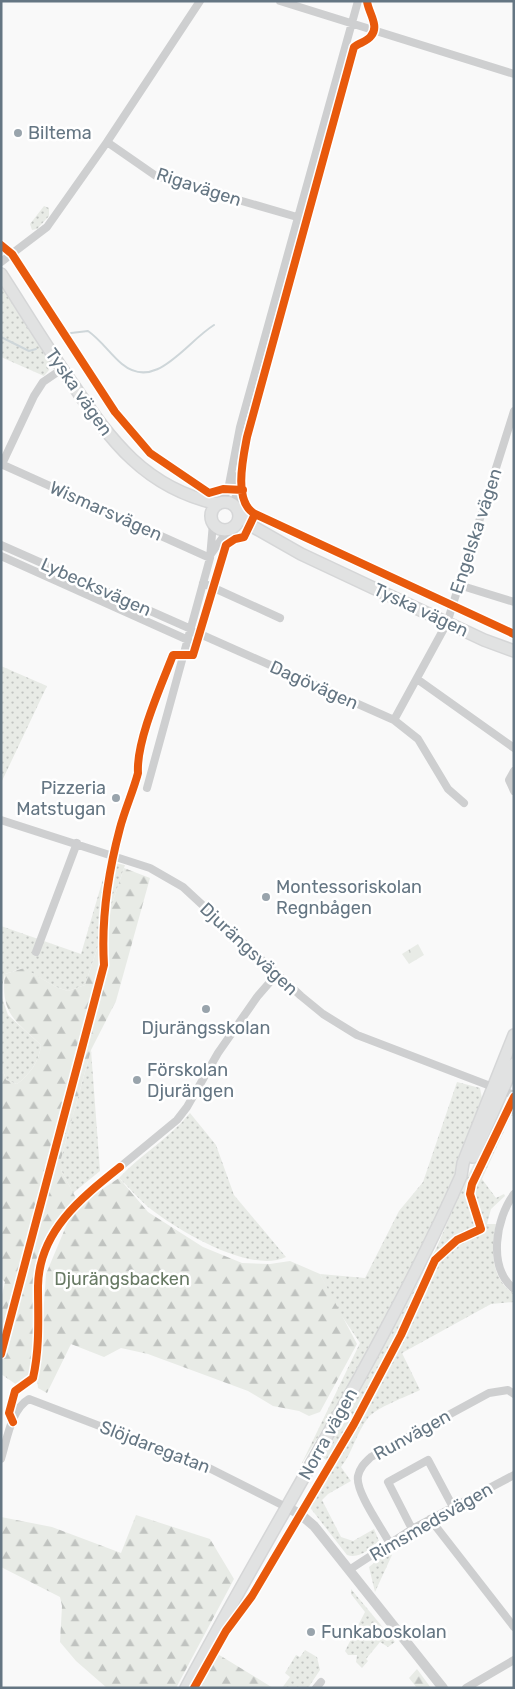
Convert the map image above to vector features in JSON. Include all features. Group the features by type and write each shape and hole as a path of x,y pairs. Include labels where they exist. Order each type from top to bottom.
{"main road":[{"name":"Tyska vägen","path":"1,274 62,368 119,448 149,474 178,492 212,521"},
{"name":"Tyska vägen","path":"178,492 219,503"},
{"path":"219,503 230,503 238,511 237,522 230,529 220,529 212,521 212,510 219,503"},
{"name":"Tyska vägen","path":"238,511 250,525 275,540 447,623 514,651"},
{"name":"Tyska vägen","path":"230,529 275,540"},
{"name":"Norra vägen","path":"504,1091 514,1035"},
{"name":"Norra vägen","path":"186,1688 240,1586 413,1279 461,1176 468,1166 504,1091 514,1064"}],"street":[{"path":"1,262 47,227 107,142 200,1"},
{"path":"280,1 514,74"},
{"path":"219,503 228,490 240,427 358,1"},
{"name":"Rigavägen","path":"107,142 156,176 297,217"},
{"name":"Wismarsvägen","path":"62,368 43,382 34,396 2,464 210,556"},
{"name":"Engelska vägen","path":"447,623 514,411"},
{"path":"233,469 238,511"},
{"path":"147,788 210,556 212,521"},
{"path":"210,556 230,529"},
{"name":"Lybecksvägen","path":"1,545 191,630"},
{"name":"Lybecksvägen","path":"1,556 188,640"},
{"path":"203,583 280,618"},
{"path":"459,585 514,602"},
{"path":"394,720 447,623"},
{"name":"Dagövägen","path":"191,630 394,720 418,739 448,789 464,803"},
{"path":"417,679 514,748"},
{"path":"514,771 509,780 514,790"},
{"name":"Djurängsvägen","path":"1,820 150,868 183,887 323,1014 357,1034 504,1091"},
{"path":"36,952 77,843"},
{"path":"120,1167 177,1120 187,1107 218,1054 257,997 277,974"},
{"path":"514,1194 502,1217 496,1246 502,1273 514,1288"},
{"name":"Runvägen","path":"389,1542 360,1490 358,1478 361,1466 371,1457 489,1393 508,1390 514,1394"},
{"name":"Slöjdaregatan","path":"1,1459 12,1422 21,1404 29,1399 207,1467 286,1507"},
{"path":"412,1529 388,1482 428,1460 453,1507"},
{"name":"Rimsmedsvägen","path":"349,1570 389,1542 514,1475"},
{"path":"286,1507 300,1514 314,1526 443,1688"},
{"path":"430,1519 514,1627"},
{"path":"466,1688 514,1660"}],"green space":[{"path":"44,206 49,208 49,216 37,229 32,230 30,224"},
{"path":"1,284 50,361 49,370 44,376 1,357"},
{"path":"1,666 47,686 1,783"},
{"path":"108,862 125,865 85,985 68,991 56,987 23,968 5,974 1,990 1,926 81,954"},
{"name":"Djurängsbacken","path":"124,868 150,878 116,1001 91,1050 61,1159 61,1170 78,1202 63,1218 46,1247 38,1283 38,1320 40,1332 42,1333 46,1274 69,1219 95,1194 119,1178 148,1212 203,1247 242,1263 270,1264 290,1261 320,1274 357,1344 320,1412 309,1416 299,1411 273,1406 248,1391 148,1354 121,1348 104,1357 71,1344 47,1393 38,1388 37,1378 33,1374 17,1385 1,1374 1,1299 5,1282 1,1278 1,1064 6,1080 17,1084 33,1067 41,1045 12,1016 5,999 5,974 24,968 56,987 68,991 85,985"},
{"path":"418,944 424,955 409,964 402,954"},
{"path":"1,995 8,1015 41,1045 33,1067 17,1084 6,1080 1,1064"},
{"path":"91,1050 100,1171 73,1193 61,1170 61,1159"},
{"path":"457,1082 480,1088 483,1104 437,1217 366,1358 301,1465 360,1343 337,1309 320,1274 365,1278 399,1211 423,1182"},
{"path":"506,1104 514,1104 514,1116 511,1116 482,1179 496,1198 504,1194 505,1196 491,1209 487,1224 496,1224 493,1253 496,1271 500,1280 514,1294 514,1302 491,1304 402,1353 420,1390 384,1406 368,1418 341,1467 351,1481 328,1494 322,1500 341,1537 353,1541 374,1529 379,1541 368,1550 356,1556 347,1555 308,1505 333,1464 323,1458 436,1249 465,1181"},
{"path":"190,1113 216,1145 234,1195 286,1257 271,1261 254,1260 217,1248 180,1229 152,1210 119,1178 174,1130"},
{"path":"136,1515 210,1539 234,1579 176,1688 107,1688 76,1661 60,1642 62,1606 60,1597 1,1567 1,1517 52,1527 121,1553"},
{"path":"389,1551 392,1555 375,1592 369,1567"},
{"path":"351,1589 395,1642 388,1647 380,1642 366,1659 368,1661 362,1668 356,1662 357,1655 348,1655 345,1651 365,1612 351,1594"},
{"path":"305,1650 317,1657 320,1670 308,1688 282,1688 290,1677 285,1673 296,1655 300,1657"},
{"path":"216,1653 273,1688 203,1688 197,1684"},
{"path":"417,1669 431,1688 417,1688 409,1678"}],"waterway":[{"path":"71,333 88,331 122,364 135,371 147,372 158,369 170,362 214,325"},
{"path":"1,337 29,351 36,349"}],"cycle path":[{"path":"367,1 374,28 368,39 354,47 247,437 241,479 244,500 248,508 255,514 514,634"},
{"path":"1,245 12,254 115,412 150,453 209,493 223,489 243,490"},
{"path":"1,1354 104,965 103,947 109,879 120,828 138,773 138,760 145,730 173,655 193,655 226,545 235,539 244,537 255,514"},
{"path":"194,1688 226,1631 252,1596 354,1424 401,1335 435,1260 457,1240 481,1229 470,1194 472,1184 514,1097"},
{"path":"13,1422 9,1413 15,1391 33,1378 37,1355 40,1266 46,1249 54,1232 77,1204 120,1167"}],"place":[{"name":"Biltema","path":"18,133"},
{"name":"Pizzeria Matstugan","path":"116,798"},
{"name":"Montessoriskolan Regnbågen","path":"266,897"},
{"name":"Djurängsskolan","path":"206,1009"},
{"name":"Förskolan Djurängen","path":"137,1080"},
{"name":"Funkaboskolan","path":"311,1632"}]}
